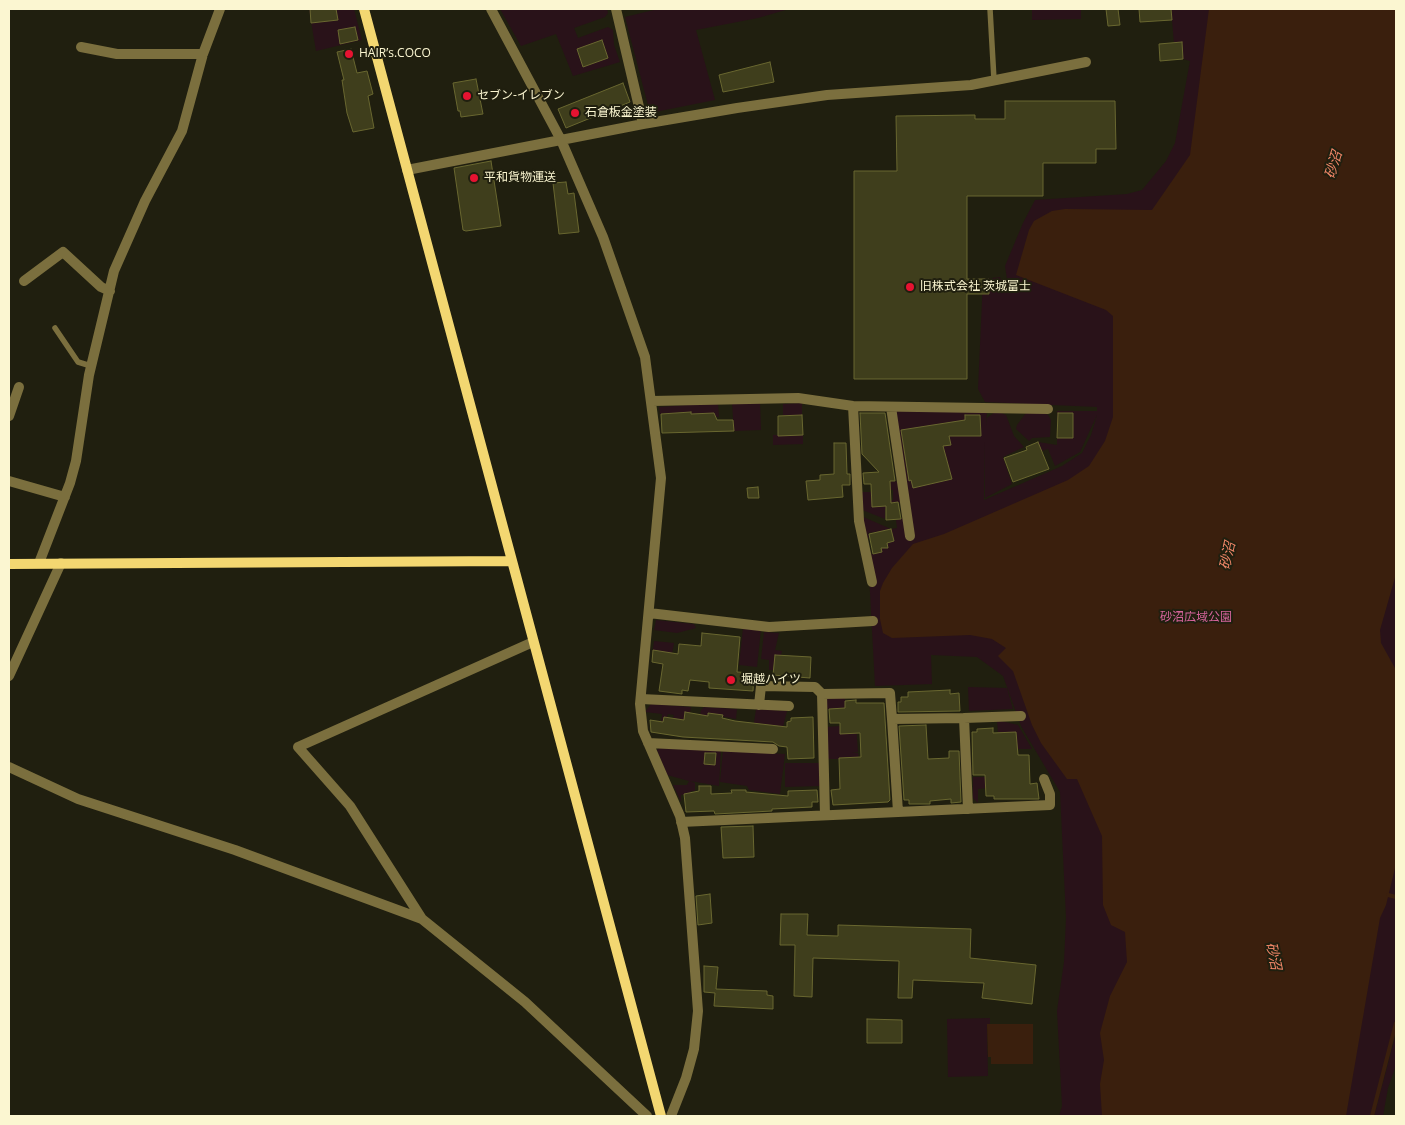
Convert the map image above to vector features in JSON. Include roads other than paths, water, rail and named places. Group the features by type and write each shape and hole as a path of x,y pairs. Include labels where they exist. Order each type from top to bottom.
{"street":[{"path":"39,563 66,497 82,435 91,366 114,271 141,210 182,130 203,54 220,9"},
{"path":"364,9 661,1116"},
{"path":"491,9 561,140 602,237 645,357 661,478 641,699 643,731 681,822 685,838 698,1011 694,1049 672,1116"},
{"path":"616,9 643,124"},
{"path":"81,47 117,54 203,54"},
{"path":"407,170 643,124 827,95 971,85 1086,62"},
{"path":"24,281 63,252 101,287 110,291"},
{"path":"9,416 19,387"},
{"path":"652,401 798,398 853,406 1048,409"},
{"path":"853,406 859,521 872,582"},
{"path":"891,407 910,536"},
{"path":"9,481 66,497"},
{"path":"9,564 511,561"},
{"path":"9,676 61,563"},
{"path":"649,613 769,626 873,621"},
{"path":"422,919 350,806 298,746 533,642"},
{"path":"759,705 761,686 815,687 822,694 825,815"},
{"path":"822,694 890,693 898,812"},
{"path":"641,699 789,706"},
{"path":"892,720 1021,716"},
{"path":"964,718 968,809"},
{"path":"648,743 773,749"},
{"path":"9,766 78,799 235,850 422,919 525,1002 648,1116"},
{"path":"681,822 1054,805 1044,779"}],"lane":[{"path":"990,9 994,80"},
{"path":"56,328 78,362 91,366"}],"water":[{"name":"砂沼","path":"1209,9 1396,9 1396,574 1380,630 1381,643 1396,670 1396,864 1386,905 1380,918 1346,1116 1102,1116 1100,1084 1104,1060 1100,1033 1110,996 1127,962 1125,932 1111,925 1103,905 1102,836 1077,779 1067,779 1041,743 1032,725 1013,671 998,656 1006,648 992,639 970,635 892,638 883,633 880,619 880,591 883,583 892,568 913,544 944,534 1068,480 1089,466 1105,441 1113,417 1113,316 1106,310 1016,275 1029,230 1034,221 1052,211 1065,209 1152,210 1190,155"},
{"path":"987,1024 1033,1024 1033,1064 991,1064 991,1057 988,1057"}],"waterway":[{"path":"1388,895 1396,897"},
{"path":"1372,1116 1396,1023"}],"place":[{"name":"HAIR’s.COCO","path":"349,54"},
{"name":"セブン-イレブン","path":"467,96"},
{"name":"石倉板金塗装","path":"575,113"},
{"name":"平和貨物運送","path":"474,178"},
{"name":"旧株式会社 茨城富士","path":"910,287"},
{"name":"堀越ハイツ","path":"731,680"}],"park label":[{"name":"砂沼広域公園","path":"1196,618"}]}
